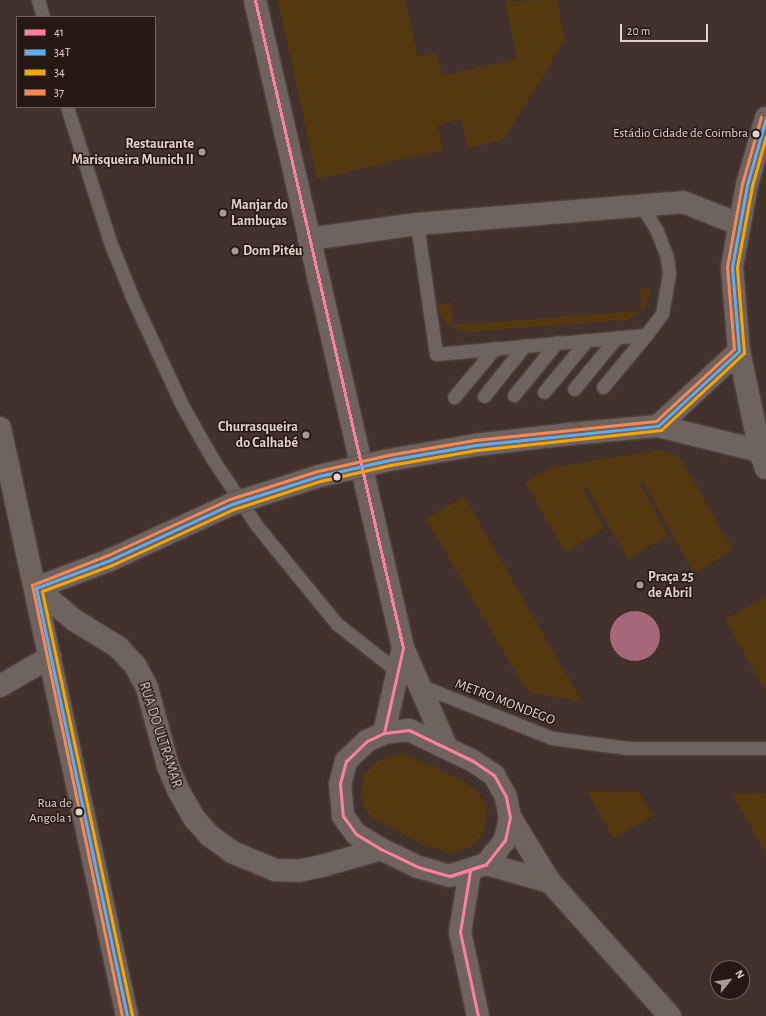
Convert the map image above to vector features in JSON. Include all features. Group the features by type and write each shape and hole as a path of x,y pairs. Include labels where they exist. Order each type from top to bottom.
{"street":[{"path":"255,0 403,648 447,748"},
{"path":"763,460 739,351 732,267 747,185 766,118"},
{"path":"309,239 417,224 683,202 739,224"},
{"path":"658,426 739,351"},
{"path":"36,588 110,560 232,504 319,476 389,460 460,448 570,434 658,426 763,460"},
{"path":"0,428 36,588 127,1016"},
{"name":"RUA DO ULTRAMAR","path":"36,588 74,620 118,647 135,665 147,688 168,766 178,790 195,819 210,835 232,852 275,870 298,871 322,866 381,849"},
{"path":"384,733 403,648"},
{"path":"0,686 50,657"},
{"path":"510,817 505,840 478,867 450,876 418,867 381,849 356,834 343,816 340,784 346,761 367,741 384,733 409,730 447,748 494,775 506,797 510,817 550,882 670,1016"},
{"path":"478,867 550,882"},
{"path":"478,867 460,932 478,1016"}],"lane":[{"path":"38,0 43,16"},
{"name":"METRO MONDEGO","path":"67,108 110,242 168,374 212,458 257,526 299,580 337,624 398,672 420,686 552,738 627,748 766,748"},
{"path":"603,387 662,314 669,274 665,250 642,206"},
{"path":"417,224 436,354 646,335"},
{"path":"574,390 616,337"},
{"path":"544,392 586,340"},
{"path":"514,394 557,342"},
{"path":"484,396 525,345"},
{"path":"454,397 495,348"}],"shaded area":[{"path":"278,0 405,0 418,57 436,53 442,76 517,59 505,1 557,0 565,40 504,139 467,148 461,119 437,125 443,150 317,179"},
{"path":"651,288 645,309 627,320 465,332 448,324 441,317 437,304 451,302 453,325 641,311 640,289"},
{"path":"662,450 681,459 733,550 694,573 643,482 639,483 668,535 628,559 587,488 582,489 605,528 565,552 525,482 553,467"},
{"path":"464,496 582,702 527,692 426,519"},
{"path":"766,597 766,692 725,619"},
{"path":"630,611 640,611 653,618 660,631 660,641 653,654 640,661 630,661 621,657 614,650 610,641 610,631 614,622 621,615"},
{"path":"402,753 462,780 477,791 486,805 487,817 482,835 472,846 451,853 426,846 371,817 364,808 362,786 365,773 379,760"},
{"path":"587,791 638,791 653,816 613,838"},
{"path":"766,793 766,854 732,794"}],"transit line":[{"name":"41","path":"255,0 403,648 384,733"},
{"name":"37","path":"122,1016 32,585 108,555 230,499 318,471 388,455 475,440 656,421 734,349 727,267 742,184 761,117"},
{"name":"34T","path":"127,1016 36,588 110,560 232,504 319,476 389,460 476,445 658,426 739,351 732,267 747,185 766,118"},
{"name":"34","path":"132,1015 42,591 112,565 234,509 320,481 390,465 477,450 661,430 744,353 737,267 752,186 766,136"},
{"name":"41","path":"409,730 473,761"},
{"name":"41","path":"409,730 473,761"},
{"name":"41","path":"409,730 384,733 367,741 346,761 340,784 343,816 356,834 381,849 418,867 450,876"},
{"name":"41","path":"473,761 494,775 506,797 510,817 505,840 486,864"},
{"name":"41","path":"450,876 486,864"},
{"name":"41","path":"450,876 486,864"},
{"name":"41","path":"470,871 460,932 478,1016"}],"place":[{"name":"Estádio Cidade de Coimbra","path":"756,134"},
{"name":"Restaurante Marisqueira Munich II","path":"202,152"},
{"name":"Manjar do Lambuças","path":"223,213"},
{"name":"Dom Pitéu","path":"235,251"},
{"name":"Churrasqueira do Calhabé","path":"306,435"},
{"name":"Praça 25 de Abril","path":"640,585"},
{"name":"Rua de Angola 1","path":"79,812"}]}
